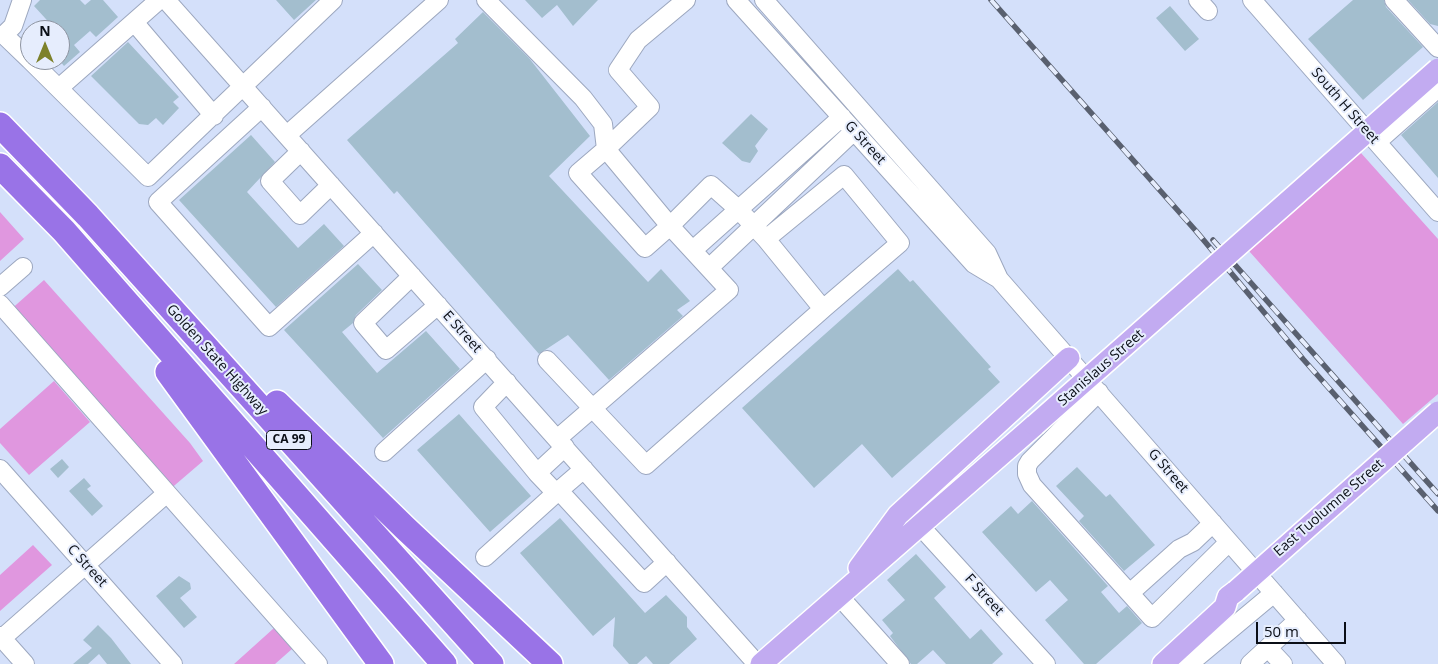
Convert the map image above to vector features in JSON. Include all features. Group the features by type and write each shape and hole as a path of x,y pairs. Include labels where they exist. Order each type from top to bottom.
{"highway":[{"name":"Golden State Highway","path":"0,125 88,216 491,664"},
{"name":"CA 99","path":"0,166 64,231 444,664"},
{"path":"88,216 331,457 550,664"},
{"path":"64,231 380,664"}],"main road":[{"name":"Stanislaus Street","path":"761,664 921,527 1035,425 1438,55"},
{"path":"839,596 898,515 1069,358"},
{"name":"East Tuolumne Street","path":"1163,664 1438,412"},
{"name":"East Tuolumne Street","path":"1234,599 1438,426"}],"street":[{"path":"20,50 4,35 13,26 22,0"},
{"path":"59,88 159,0"},
{"name":"E Street","path":"166,0 757,664"},
{"path":"40,70 148,177 244,87 302,27 333,0"},
{"path":"287,135 439,0"},
{"path":"486,0 583,98 603,124 606,149 670,226 729,290 593,408 537,473"},
{"path":"686,0 638,40 618,70 650,107 578,173 645,248 712,185 738,208 766,239 823,310"},
{"name":"G Street","path":"736,0 974,264 999,279"},
{"name":"G Street","path":"764,0 987,253 999,279 1336,664"},
{"name":"South H Street","path":"1252,0 1438,212"},
{"path":"1394,0 1438,55"},
{"path":"134,22 214,116"},
{"path":"1377,142 1438,88"},
{"path":"262,107 158,202 269,327 374,233"},
{"path":"692,250 842,117"},
{"path":"709,268 854,131"},
{"path":"301,151 270,181 300,215 332,185"},
{"path":"547,360 646,465 900,243 844,175 766,239"},
{"path":"0,287 23,267"},
{"path":"412,276 363,323 386,350 438,305"},
{"path":"0,304 318,664"},
{"path":"384,452 487,359"},
{"path":"507,382 483,407 537,473 556,493 563,495 644,583 667,562"},
{"path":"1099,392 1026,466 1032,485 1152,618 1229,542"},
{"name":"C Street","path":"0,468 173,664"},
{"path":"484,557 584,469"},
{"path":"25,664 1,638 167,493"},
{"path":"1130,593 1179,549 1189,544 1213,523"},
{"name":"F Street","path":"921,527 1046,664"},
{"path":"1189,544 1206,564"},
{"path":"1191,663 1274,593"},
{"path":"839,596 900,664"},
{"path":"1250,664 1298,620"},
{"path":"1268,648 1283,664"}],"shaded area":[{"path":"1361,153 1438,239 1438,394 1403,424 1249,251"},
{"path":"0,212 24,239 0,261"},
{"path":"44,280 190,443 203,461 168,491 8,312"},
{"path":"54,381 90,422 29,475 0,443 0,429"},
{"path":"33,545 52,565 0,611 0,575"},
{"path":"274,628 292,649 275,664 234,664"}],"building":[{"path":"40,0 80,0 85,5 91,0 103,0 118,17 96,37 90,31 74,45 80,52 70,61 70,20 47,20 34,6"},
{"path":"276,0 316,0 294,20"},
{"path":"525,0 598,0 573,26 557,5 542,18"},
{"path":"1353,0 1384,0 1386,7 1423,47 1363,100 1308,39"},
{"path":"1408,0 1438,0 1438,26 1430,24"},
{"path":"1170,6 1199,39 1185,51 1156,18"},
{"path":"483,12 529,58 590,136 549,176 648,282 661,269 690,301 677,310 683,316 609,380 568,335 539,354 397,191 394,194 347,140 458,43 455,39"},
{"path":"128,42 179,97 173,102 179,108 163,125 156,118 148,125 139,124 91,76"},
{"path":"1438,102 1438,178 1401,135"},
{"path":"751,114 768,129 755,146 758,151 750,163 742,161 722,143"},
{"path":"251,135 275,162 247,192 298,248 324,224 344,246 276,307 179,200"},
{"path":"358,264 382,290 356,315 353,323 342,332 377,373 426,331 460,369 383,438 284,330"},
{"path":"898,269 910,282 913,280 991,367 988,369 1000,382 892,478 862,444 814,488 742,408"},
{"path":"459,414 531,496 490,532 417,450"},
{"path":"62,459 69,467 58,478 50,469"},
{"path":"1077,467 1106,497 1110,494 1155,545 1124,571 1079,521 1084,516 1056,486"},
{"path":"84,478 91,486 87,489 103,506 92,516 69,491"},
{"path":"1032,501 1108,586 1101,592 1119,613 1127,606 1142,623 1096,664 1084,664 1045,620 1068,600 1050,580 1036,592 982,532 1011,506 1018,514"},
{"path":"560,518 645,613 666,595 687,617 687,627 697,639 669,664 653,664 646,656 637,664 629,664 613,646 615,617 593,636 520,553"},
{"path":"916,554 946,587 934,598 970,639 981,629 1003,654 992,664 946,664 933,650 917,664 911,664 890,636 893,633 882,620 905,600 887,580"},
{"path":"179,576 190,583 191,589 180,598 197,617 184,628 156,596"},
{"path":"98,625 111,638 131,664 107,664 99,654 88,664 73,664 92,648 83,640"}],"railway":[{"path":"991,0 1196,231 1303,359 1438,511"},
{"path":"1213,240 1438,494"}]}
